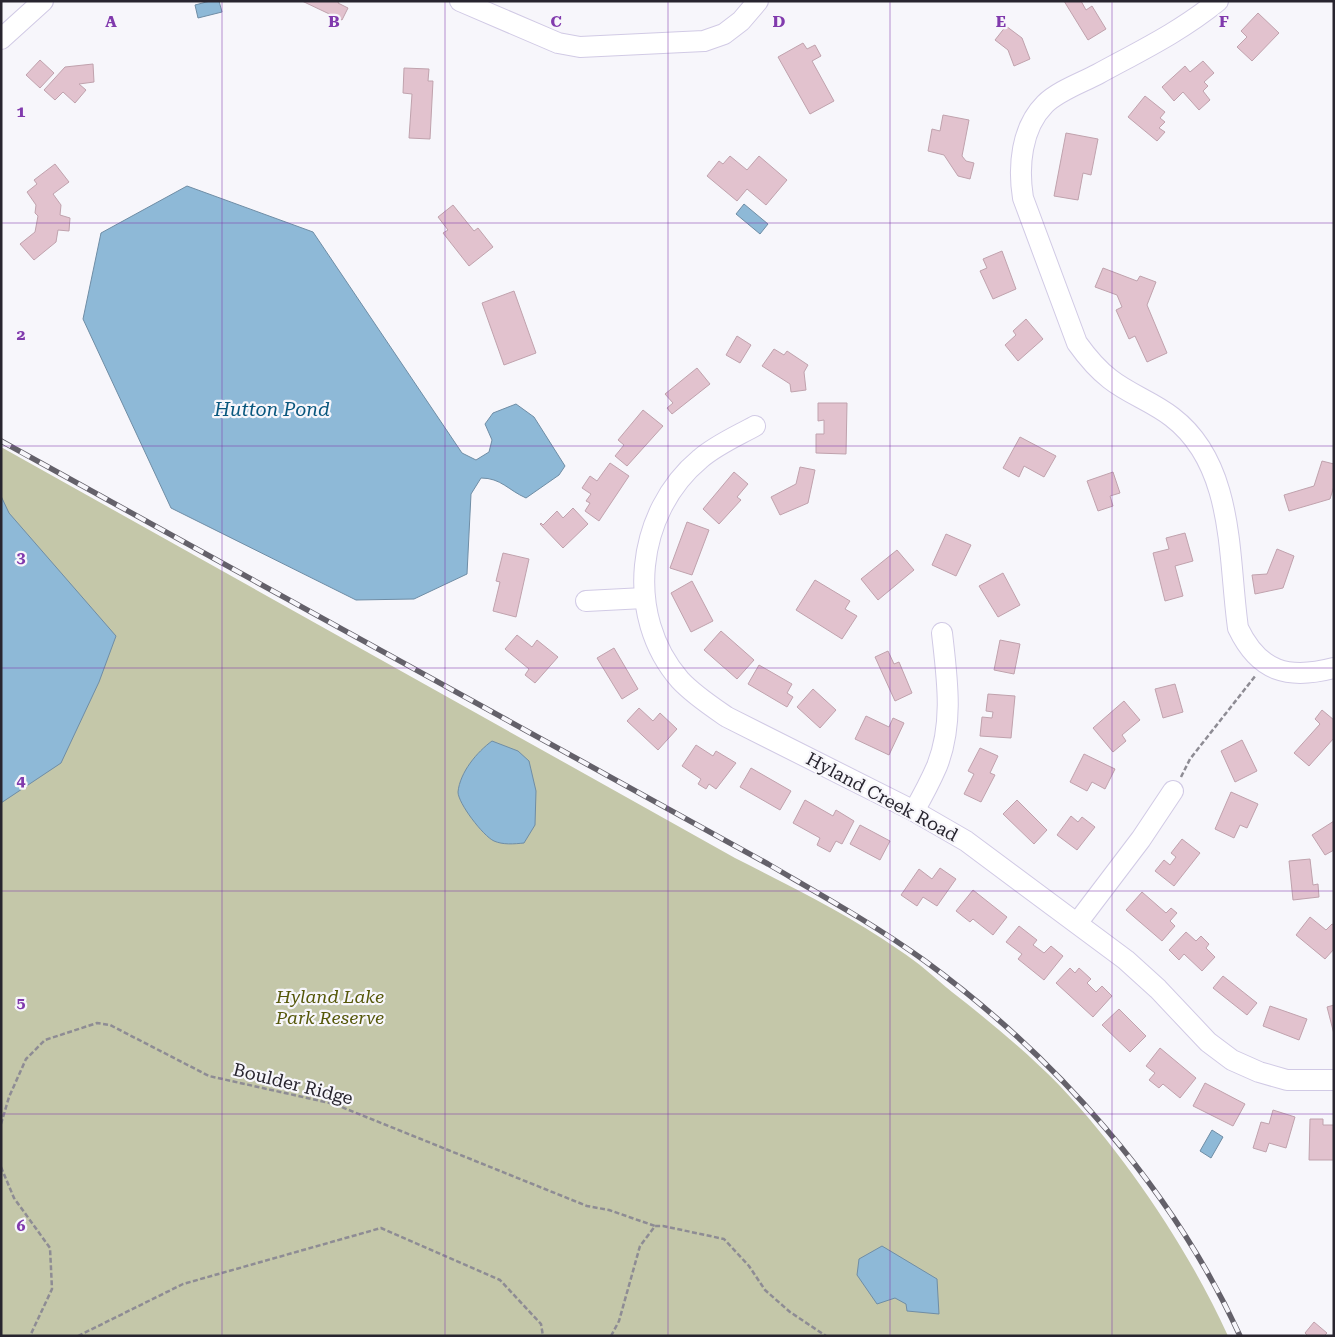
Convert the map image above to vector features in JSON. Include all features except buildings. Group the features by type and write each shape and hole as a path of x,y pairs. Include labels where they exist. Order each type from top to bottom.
{"street":[{"path":"1,39 43,1"},
{"path":"460,1 558,43 580,47 704,41 724,34 741,22 758,1"},
{"path":"1218,1 1191,23 1157,44 1067,90 1045,104 1028,133 1023,149 1019,174 1022,198 1077,343 1089,360 1112,380 1173,417 1194,439 1210,466 1222,494 1238,628 1247,646 1261,662 1277,670 1295,674 1316,673 1334,668"},
{"name":"Hyland Creek Road","path":"756,426 700,458 679,481 662,505 650,534 644,565 644,598 650,626 662,654 680,680 702,700 727,717 914,811 966,842 1078,922 1126,960 1158,989 1208,1042 1232,1060 1260,1072 1287,1080 1334,1080"},
{"path":"586,601 644,598"},
{"path":"914,811 937,766 946,733 949,699 942,633"},
{"path":"1078,922 1141,838 1173,791"}],"path":[{"path":"1173,791 1190,759 1258,671 1261,662"},
{"name":"Boulder Ridge","path":"1,1124 26,1059 46,1040 97,1023 110,1025 209,1076 334,1104 578,1203 609,1210 655,1226 724,1239 749,1266 765,1290 790,1312 826,1336"},
{"path":"1,1167 14,1198 50,1248 52,1289 30,1336"},
{"path":"611,1336 619,1320 640,1246 655,1226"},
{"path":"78,1336 183,1284 381,1228 500,1280 541,1324 543,1336"}],"green space":[{"name":"Hyland Lake Park Reserve","path":"1,447 735,858 839,912 880,937 920,965 1021,1049 1060,1086 1084,1113 1131,1173 1175,1237 1228,1336 1,1336"}],"water":[{"path":"219,1 222,12 198,18 195,5"},
{"name":"Hutton Pond","path":"187,186 313,232 462,453 476,460 489,452 492,440 485,424 493,413 516,404 534,417 565,466 559,475 526,498 499,482 481,478 471,494 467,574 414,599 356,600 171,508 83,319 101,233"},
{"path":"744,204 768,224 760,234 736,214"},
{"path":"1,496 9,513 116,636 99,682 61,763 1,803"},
{"path":"492,741 518,751 529,761 536,791 535,825 524,843 501,843 489,838 472,819 459,797 459,785 466,770 475,757"},
{"path":"1212,1130 1223,1137 1211,1158 1200,1151"},
{"path":"882,1246 937,1279 939,1314 907,1311 906,1304 895,1298 877,1304 857,1275 859,1259"}],"railway":[{"path":"1,441 768,864 867,923 925,961 973,998 1020,1039 1106,1129 1145,1178 1181,1229 1213,1282 1240,1336"}]}
